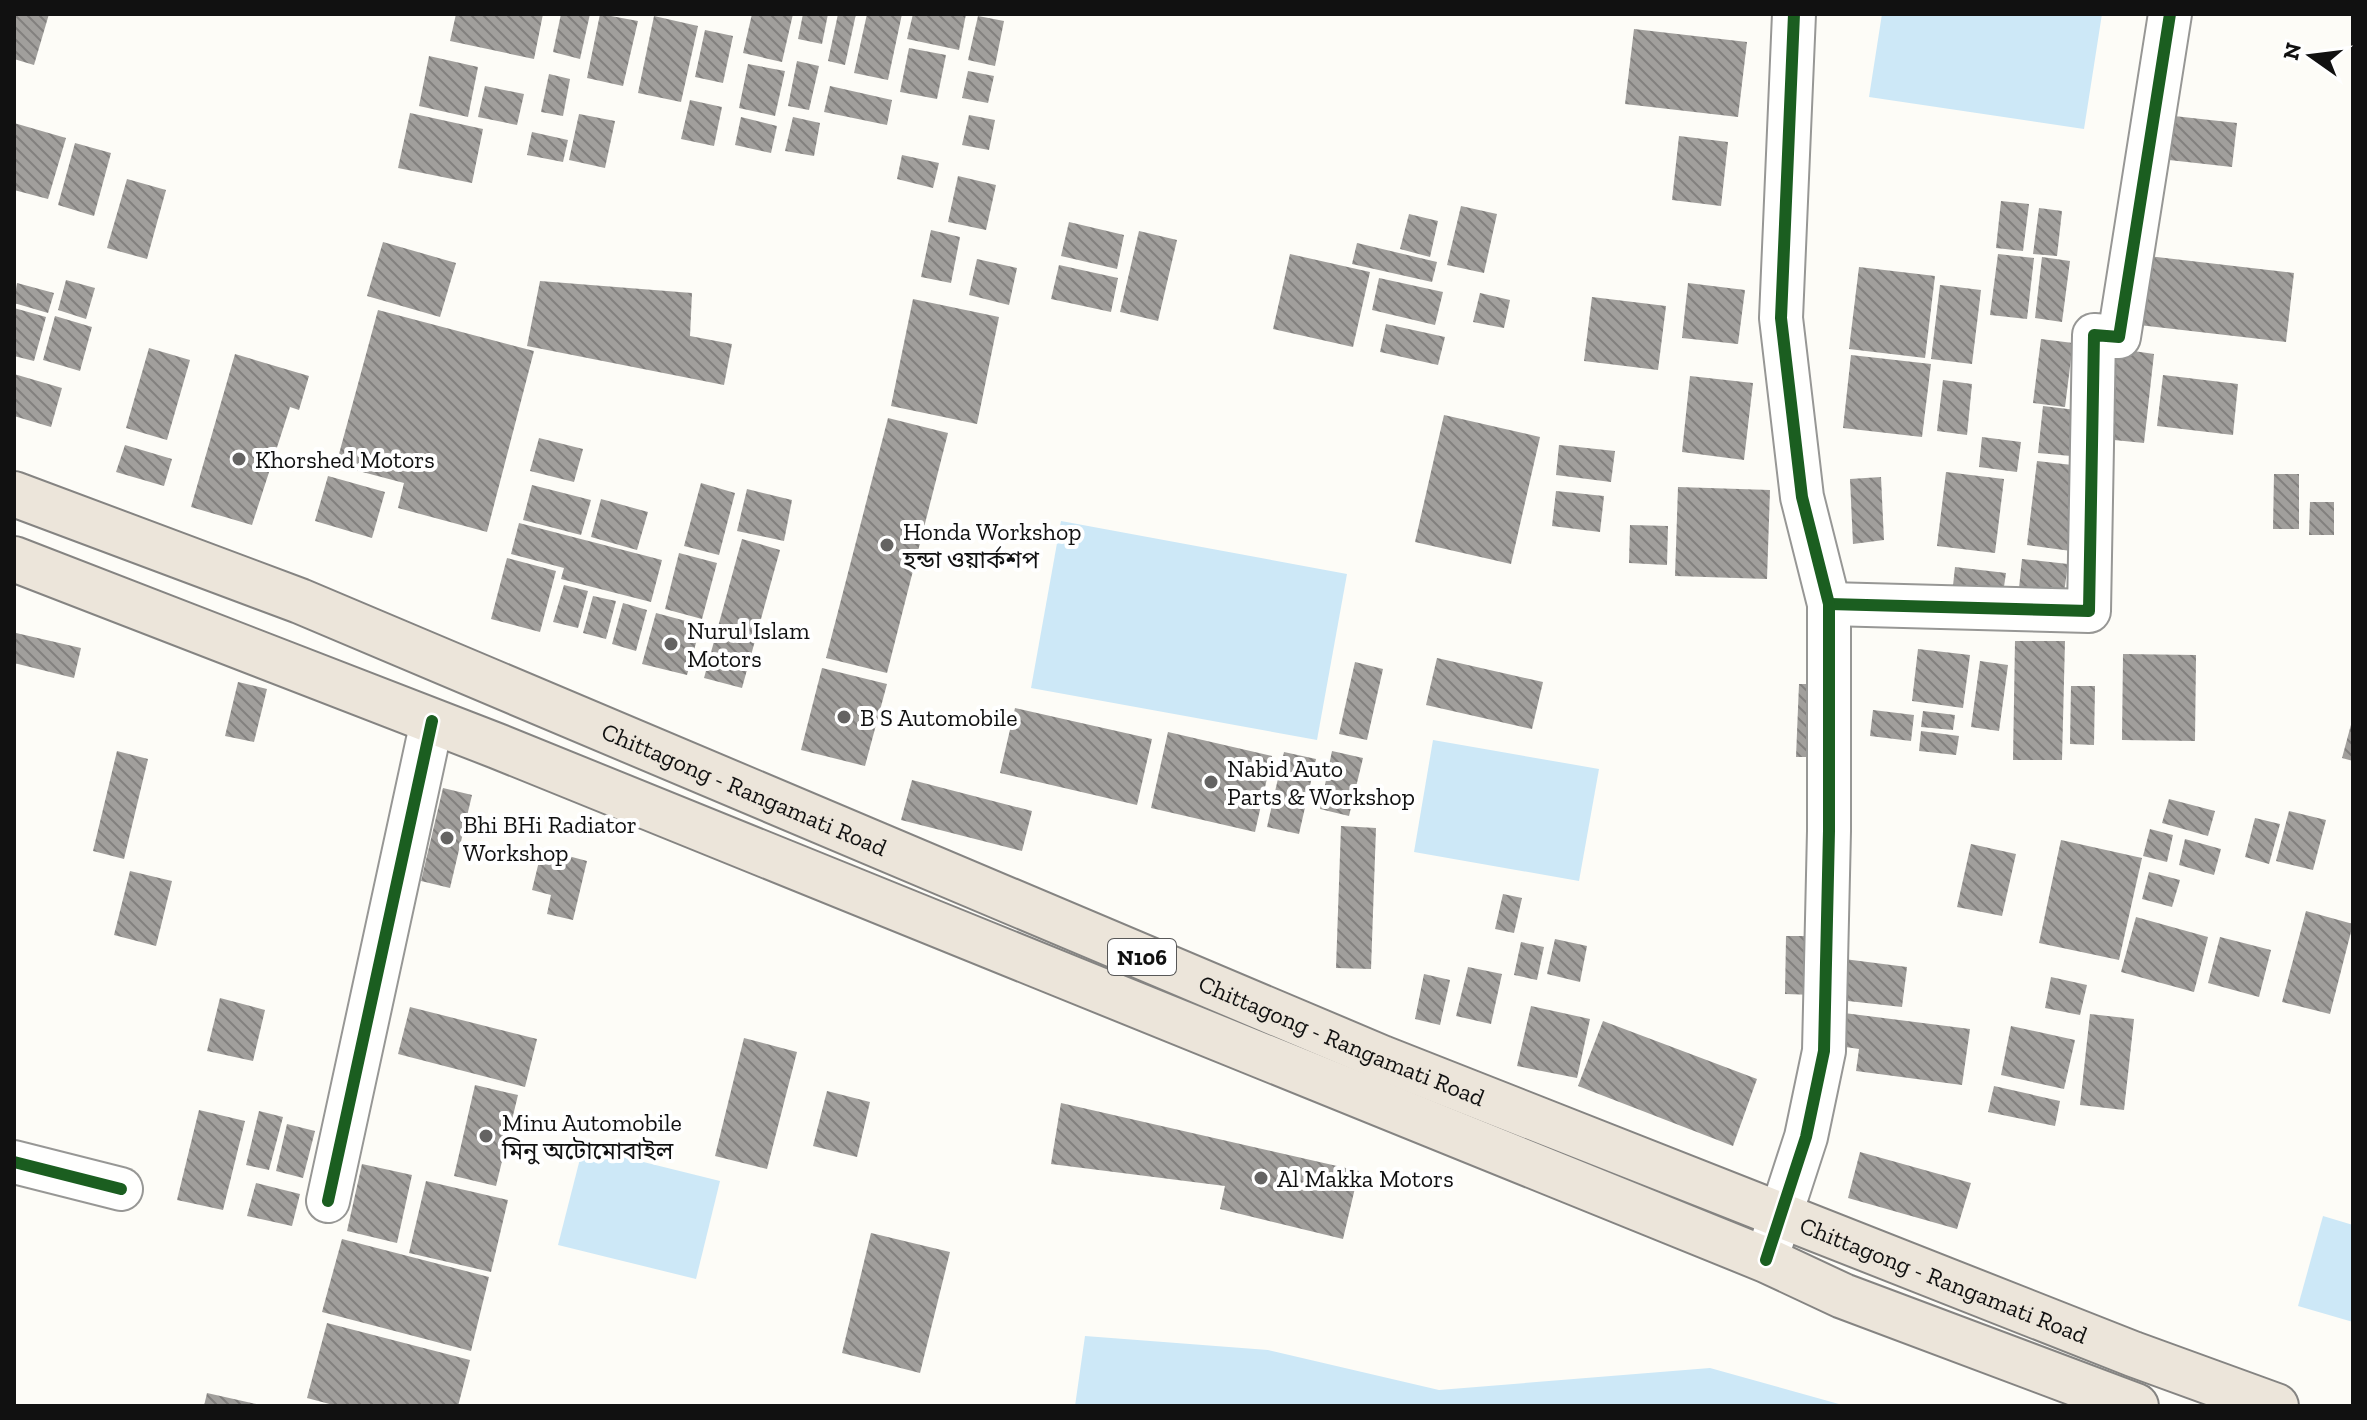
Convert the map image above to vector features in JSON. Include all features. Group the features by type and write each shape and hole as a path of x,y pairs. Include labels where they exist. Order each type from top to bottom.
{"highway":[{"name":"Chittagong - Rangamati Road","path":"14,494 300,601 1382,1058 1783,1213 2133,1354 2276,1406"},
{"name":"Chittagong - Rangamati Road","path":"14,559 432,721 1766,1260 1843,1296 2136,1406"}],"street":[{"path":"1766,1260 1806,1137 1824,1051 1829,831 1829,604 1802,497 1781,318 1794,14"},
{"path":"1829,604 2089,611 2094,335 2119,337 2170,14"},
{"path":"328,1201 432,721"},
{"path":"14,1162 121,1189"}],"water":[{"path":"1882,14 2102,14 2084,129 1869,97"},
{"path":"1061,521 1347,574 1317,740 1031,688"},
{"path":"1433,740 1599,769 1579,881 1414,852"},
{"path":"583,1147 720,1181 696,1279 558,1245"},
{"path":"2323,1216 2353,1225 2353,1322 2298,1306"},
{"path":"1085,1336 1268,1350 1439,1390 1710,1368 1846,1406 1075,1406"}],"building":[{"path":"14,14 49,14 34,65 14,59"},
{"path":"456,14 543,14 534,59 450,41"},
{"path":"561,14 590,14 580,59 553,52"},
{"path":"600,14 638,21 623,86 587,78"},
{"path":"752,14 793,14 782,62 743,53"},
{"path":"803,14 828,14 822,44 798,39"},
{"path":"838,14 856,14 845,65 828,61"},
{"path":"867,14 902,14 888,80 854,73"},
{"path":"913,14 966,14 959,50 907,39"},
{"path":"654,16 698,26 681,102 638,93"},
{"path":"978,16 1004,21 995,66 968,60"},
{"path":"1634,29 1747,42 1738,117 1625,104"},
{"path":"705,30 733,36 723,83 695,77"},
{"path":"909,48 946,55 937,99 900,92"},
{"path":"429,56 478,67 468,117 419,106"},
{"path":"797,61 819,66 809,110 788,106"},
{"path":"748,64 785,71 775,116 739,108"},
{"path":"968,71 994,76 988,103 962,98"},
{"path":"549,74 570,79 563,116 541,112"},
{"path":"485,86 524,94 517,125 478,117"},
{"path":"830,86 892,100 887,125 824,112"},
{"path":"690,100 722,107 714,146 681,139"},
{"path":"410,113 483,129 472,183 398,168"},
{"path":"579,114 615,121 605,168 569,160"},
{"path":"969,115 995,120 989,150 962,145"},
{"path":"2165,115 2237,123 2232,167 2160,159"},
{"path":"741,117 777,126 771,153 735,145"},
{"path":"793,117 820,123 814,156 785,151"},
{"path":"14,123 66,138 48,199 14,190"},
{"path":"532,132 568,140 563,162 527,155"},
{"path":"1679,136 1728,142 1721,206 1672,200"},
{"path":"75,143 111,153 94,216 58,205"},
{"path":"902,155 939,163 933,188 897,179"},
{"path":"958,176 996,185 986,230 948,222"},
{"path":"127,179 166,190 147,259 107,248"},
{"path":"2001,201 2029,204 2023,251 1996,248"},
{"path":"1461,206 1497,214 1484,273 1447,265"},
{"path":"2039,208 2062,211 2057,256 2033,254"},
{"path":"1409,214 1438,221 1430,257 1400,249"},
{"path":"1069,222 1124,235 1117,269 1061,256"},
{"path":"931,230 960,237 951,283 921,277"},
{"path":"1139,231 1177,240 1158,321 1120,312"},
{"path":"383,242 456,263 440,317 367,296"},
{"path":"1357,243 1437,262 1432,282 1352,264"},
{"path":"1290,254 1370,272 1353,347 1273,329"},
{"path":"1998,254 2034,258 2027,319 1990,315"},
{"path":"2148,256 2294,273 2286,342 2139,325"},
{"path":"2042,257 2070,261 2062,322 2035,318"},
{"path":"977,259 1017,268 1009,305 969,295"},
{"path":"1059,265 1118,278 1111,312 1051,299"},
{"path":"1859,267 1935,276 1925,358 1849,349"},
{"path":"1379,278 1443,292 1435,325 1372,310"},
{"path":"66,280 95,288 86,319 58,310"},
{"path":"540,281 692,293 690,336 732,344 724,385 527,346"},
{"path":"17,283 54,293 48,313 14,303"},
{"path":"1688,283 1745,290 1738,344 1682,338"},
{"path":"1940,285 1981,290 1972,364 1931,359"},
{"path":"1480,293 1510,300 1504,328 1473,322"},
{"path":"1592,297 1666,306 1658,370 1584,361"},
{"path":"913,299 999,317 977,424 891,406"},
{"path":"14,308 46,317 34,361 14,356"},
{"path":"378,310 534,351 487,532 398,508 404,483 336,465"},
{"path":"55,316 92,327 80,371 43,360"},
{"path":"1386,324 1445,337 1438,365 1380,352"},
{"path":"2041,339 2073,343 2065,407 2033,403"},
{"path":"2106,347 2154,354 2144,443 2094,438"},
{"path":"149,348 190,360 167,440 126,428"},
{"name":"Khorshed Motors","path":"235,354 309,376 299,410 290,407 252,525 191,507"},
{"path":"1851,355 1931,364 1922,437 1843,428"},
{"path":"14,374 62,388 51,427 14,416"},
{"path":"2163,375 2238,384 2233,435 2157,426"},
{"path":"1690,376 1753,383 1744,460 1682,452"},
{"path":"1943,380 1972,384 1967,435 1937,431"},
{"path":"2043,406 2076,410 2071,456 2038,453"},
{"path":"1444,415 1540,437 1511,564 1415,542"},
{"name":"Honda Workshop হন্ডা ওয়ার্কশপ","path":"888,418 948,433 887,673 826,658"},
{"path":"1982,437 2021,442 2017,472 1979,467"},
{"path":"539,438 583,449 574,482 530,471"},
{"path":"125,445 172,459 164,486 116,472"},
{"path":"1559,445 1615,451 1611,482 1556,475"},
{"path":"2037,461 2081,466 2071,551 2027,545"},
{"path":"1946,472 2004,479 1995,553 1937,546"},
{"path":"2274,474 2299,474 2299,529 2273,529"},
{"path":"328,476 385,492 372,538 315,521"},
{"path":"1881,477 1884,540 1853,544 1850,479"},
{"path":"701,483 735,493 719,555 684,546"},
{"path":"532,485 591,500 581,535 523,520"},
{"path":"1678,487 1770,490 1767,579 1675,576"},
{"path":"747,489 792,500 784,541 737,531"},
{"path":"1556,491 1604,496 1600,532 1552,526"},
{"path":"601,499 648,512 637,550 591,537"},
{"path":"2310,502 2334,502 2334,535 2309,535"},
{"path":"519,523 662,560 651,602 561,579 564,568 511,554"},
{"path":"1630,525 1668,526 1667,565 1629,563"},
{"path":"742,539 780,550 742,688 704,678"},
{"path":"679,553 717,563 702,619 665,609"},
{"path":"507,558 556,571 540,632 491,619"},
{"path":"2022,559 2068,564 2064,593 2019,588"},
{"path":"1955,567 2006,573 2002,600 1952,595"},
{"path":"564,585 588,591 578,628 553,622"},
{"path":"593,596 616,601 606,639 583,633"},
{"path":"623,603 647,610 636,651 612,644"},
{"name":"Nurul Islam Motors","path":"656,613 701,625 687,675 642,664"},
{"path":"16,633 81,648 74,678 14,663"},
{"path":"2015,641 2065,641 2062,760 2013,760"},
{"path":"1918,649 1970,655 1963,708 1912,701"},
{"path":"2123,654 2196,655 2195,741 2122,740"},
{"path":"1437,658 1543,682 1532,729 1426,705"},
{"path":"1980,661 2008,665 1999,731 1971,727"},
{"path":"1355,662 1383,669 1367,740 1339,734"},
{"name":"B S Automobile","path":"822,668 887,684 865,766 801,750"},
{"path":"238,682 267,689 254,742 225,736"},
{"path":"1799,684 1823,684 1821,757 1796,757"},
{"path":"2071,686 2095,686 2094,745 2070,744"},
{"path":"1015,708 1152,739 1137,805 1000,773"},
{"path":"1873,710 1914,715 1911,741 1870,736"},
{"path":"1923,711 1955,715 1953,730 1921,727"},
{"path":"2353,721 2353,761 2342,758"},
{"path":"1921,731 1959,736 1956,755 1919,751"},
{"name":"Nabid Auto Parts & Workshop","path":"1168,732 1272,756 1255,832 1151,808"},
{"path":"117,751 148,759 124,859 93,851"},
{"path":"1332,751 1363,758 1349,816 1320,809"},
{"path":"1284,752 1316,759 1299,834 1267,827"},
{"path":"912,780 1032,811 1022,851 901,820"},
{"name":"Bhi BHi Radiator Workshop","path":"443,788 472,795 450,888 421,881"},
{"path":"2169,799 2215,811 2208,836 2162,823"},
{"path":"2289,811 2326,820 2313,870 2276,861"},
{"path":"2255,818 2280,824 2269,864 2245,857"},
{"path":"1341,826 1376,828 1371,969 1336,968"},
{"path":"2150,829 2173,835 2167,862 2143,856"},
{"path":"2185,839 2221,849 2214,875 2179,865"},
{"path":"2061,840 2142,858 2119,960 2039,943"},
{"path":"1971,844 2016,854 2002,916 1957,907"},
{"path":"542,849 587,861 573,920 547,914 551,895 532,890"},
{"path":"130,871 172,881 156,946 114,935"},
{"path":"2149,872 2180,880 2172,907 2142,899"},
{"path":"1503,894 1522,898 1514,933 1495,929"},
{"path":"2306,911 2353,924 2330,1014 2282,1002"},
{"path":"2136,917 2208,937 2194,992 2121,972"},
{"path":"1786,936 1818,936 1816,995 1785,994"},
{"path":"2220,937 2271,950 2259,997 2208,983"},
{"path":"1555,939 1587,946 1580,982 1547,974"},
{"path":"1521,942 1544,947 1537,980 1514,975"},
{"path":"1844,959 1907,967 1902,1007 1839,1000"},
{"path":"1468,967 1502,974 1491,1024 1456,1016"},
{"path":"1424,974 1450,980 1440,1025 1415,1019"},
{"path":"2051,977 2087,985 2080,1015 2045,1008"},
{"path":"220,998 265,1010 253,1061 207,1051"},
{"path":"1531,1006 1590,1019 1577,1078 1517,1066"},
{"path":"410,1007 537,1039 525,1087 398,1054"},
{"path":"1844,1013 1970,1029 1962,1085 1856,1071 1859,1049 1839,1046"},
{"path":"2090,1014 2134,1019 2124,1110 2080,1105"},
{"path":"1603,1021 1757,1079 1733,1146 1578,1086"},
{"path":"2011,1026 2075,1040 2064,1089 2001,1075"},
{"path":"744,1038 797,1052 767,1169 715,1156"},
{"name":"Minu Automobile মিনু অটোমোবাইল","path":"475,1085 518,1095 496,1186 454,1176"},
{"path":"1994,1086 2060,1101 2055,1126 1988,1112"},
{"path":"827,1091 870,1102 857,1157 813,1146"},
{"name":"Al Makka Motors","path":"1061,1103 1359,1171 1343,1239 1220,1209 1225,1186 1051,1164"},
{"path":"199,1110 245,1121 223,1210 177,1200"},
{"path":"259,1111 283,1117 269,1170 246,1165"},
{"path":"287,1124 315,1131 303,1178 276,1171"},
{"path":"1860,1152 1971,1183 1957,1229 1848,1198"},
{"path":"362,1164 412,1175 397,1243 347,1231"},
{"path":"426,1181 508,1200 491,1272 409,1253"},
{"path":"256,1183 300,1194 292,1226 247,1216"},
{"path":"871,1233 950,1252 920,1373 842,1353"},
{"path":"342,1239 489,1277 471,1351 322,1312"},
{"path":"327,1323 470,1360 458,1406 337,1406 307,1398"},
{"path":"207,1393 261,1405 204,1406"}],"cycle path":[{"path":"1766,1260 1806,1137 1824,1051 1829,831 1829,604 1802,497 1781,318 1794,14"},
{"path":"1829,604 2089,611 2094,335 2119,337 2170,14"},
{"path":"328,1201 432,721"},
{"path":"14,1162 121,1189"}],"place":[{"name":"Khorshed Motors","path":"239,459"},
{"name":"Honda Workshop হন্ডা ওয়ার্কশপ","path":"887,545"},
{"name":"Nurul Islam Motors","path":"671,644"},
{"name":"B S Automobile","path":"844,717"},
{"name":"Nabid Auto Parts & Workshop","path":"1211,782"},
{"name":"Bhi BHi Radiator Workshop","path":"447,838"},
{"name":"Minu Automobile মিনু অটোমোবাইল","path":"486,1136"},
{"name":"Al Makka Motors","path":"1261,1178"}]}
